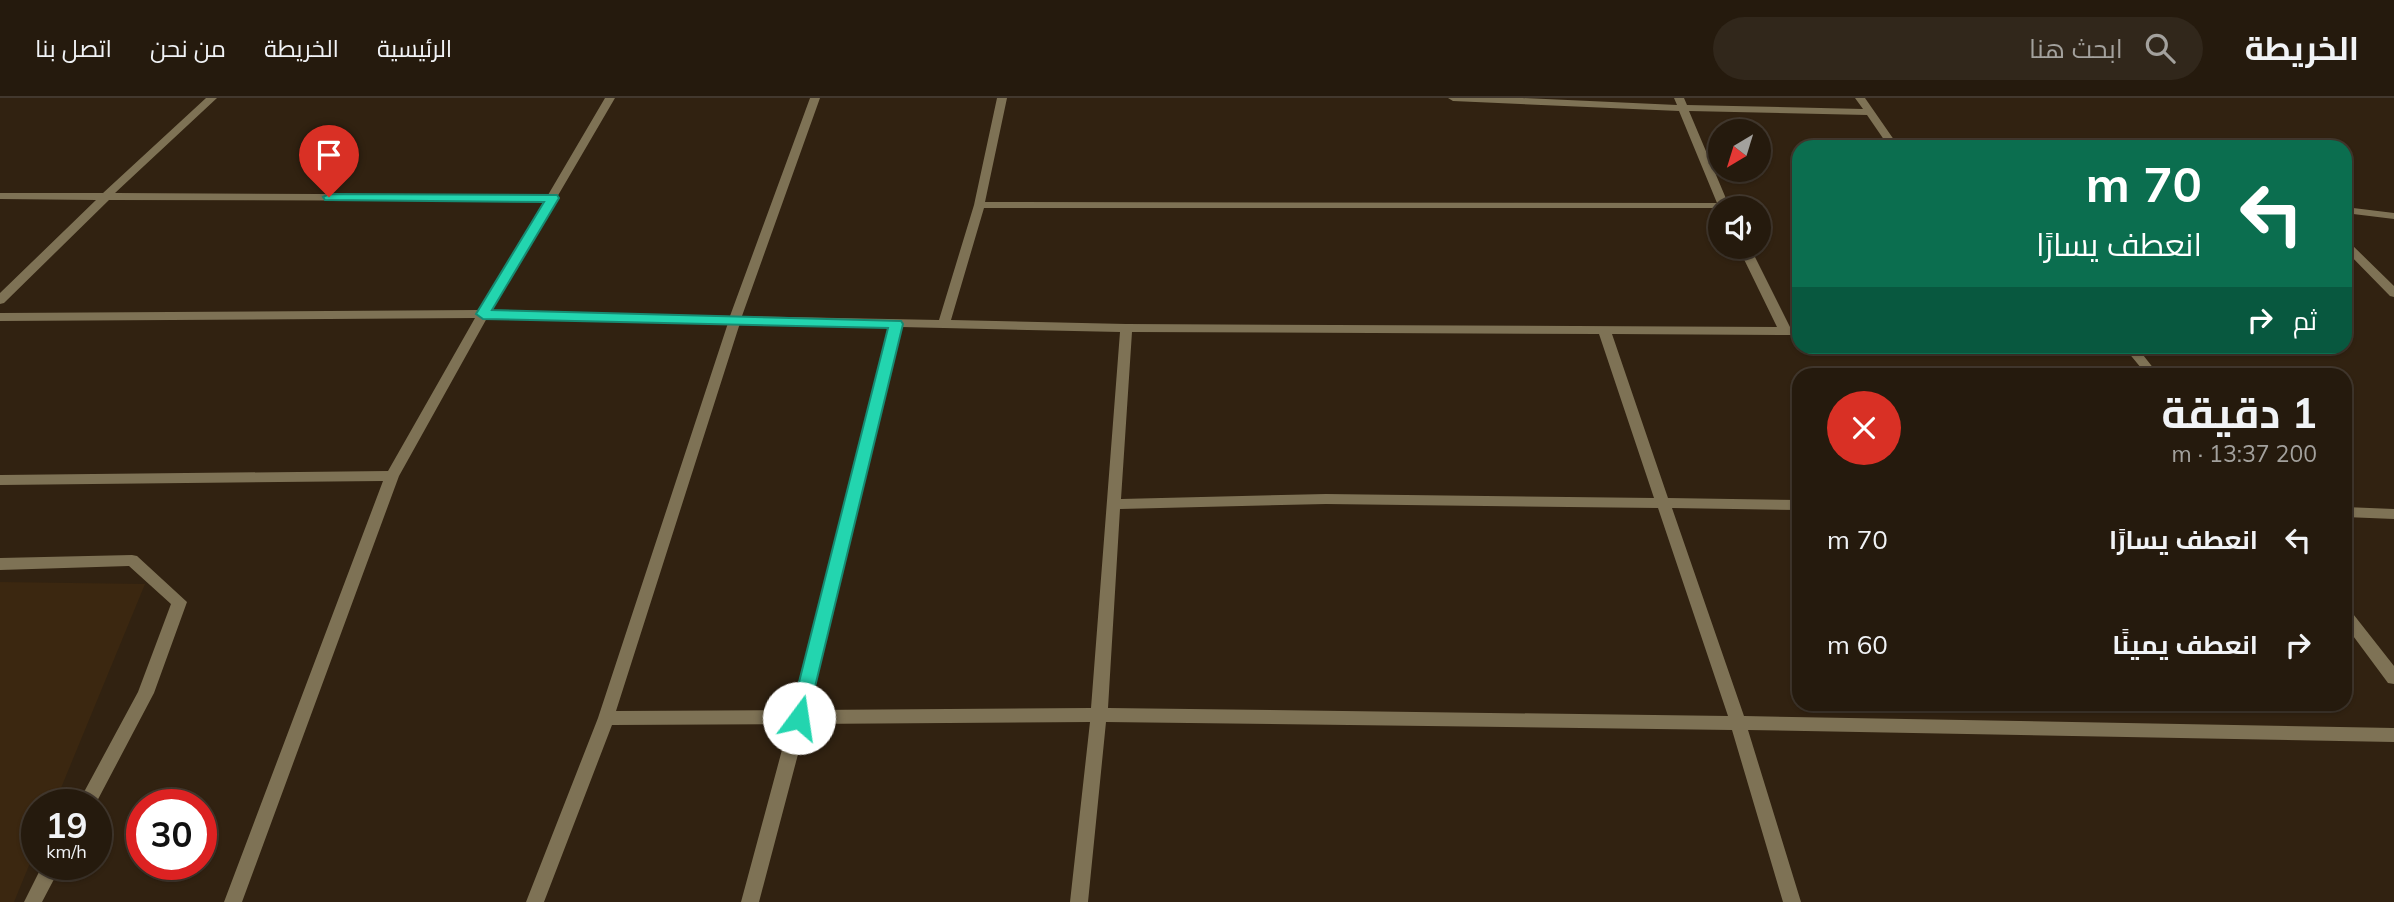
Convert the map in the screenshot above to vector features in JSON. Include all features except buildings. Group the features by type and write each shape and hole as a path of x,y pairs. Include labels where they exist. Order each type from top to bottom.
{"street":[{"path":"0,300 105,197 212,98"},
{"path":"233,902 392,477 483,314 610,98"},
{"path":"535,902 606,718 735,319 815,98"},
{"path":"944,326 979,205 1002,98"},
{"path":"1453,98 1685,108 1868,112"},
{"path":"1679,98 1720,196"},
{"path":"1860,98 1889,140"},
{"path":"0,196 553,198"},
{"path":"979,205 1708,207"},
{"path":"2352,212 2394,216"},
{"path":"2352,251 2394,293"},
{"path":"1751,259 1792,330"},
{"path":"0,317 483,314 944,326 1792,330"},
{"path":"750,902 799,718 896,324"},
{"path":"1079,902 1099,715 1126,328"},
{"path":"1604,330 1738,723 1792,902"},
{"path":"2136,354 2147,368"},
{"path":"0,480 392,477"},
{"path":"1114,503 1326,499 1792,505"},
{"path":"2352,512 2394,514"},
{"path":"0,564 132,560 179,602 146,694 95,789"},
{"path":"2352,623 2394,678"},
{"path":"606,718 1099,715 2394,735"},
{"path":"33,902 45,880"}],"shaded area":[{"path":"0,582 145,584 61,789 21,789 23,880 14,902 0,902"}],"route":[{"path":"329,197 553,198 483,314 896,324 799,718"}]}
